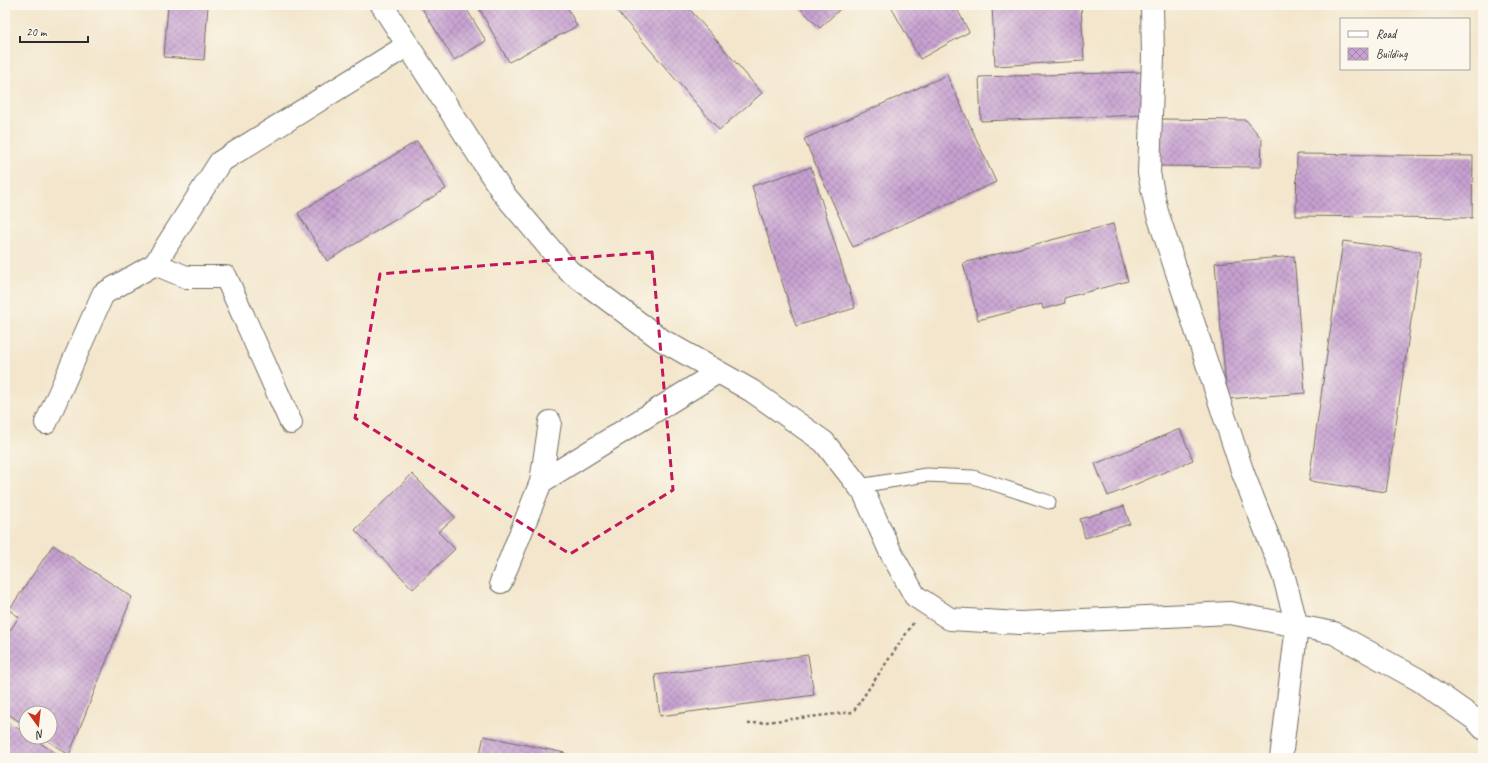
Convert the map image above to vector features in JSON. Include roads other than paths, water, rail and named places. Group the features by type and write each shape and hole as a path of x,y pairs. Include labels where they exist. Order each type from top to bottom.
{"street":[{"path":"382,5 503,193 569,271 662,340 752,391 824,442 864,493 890,551 915,596 950,620 1020,623 1230,613 1297,626 1334,634 1419,680 1476,720 1483,728"},
{"path":"1152,5 1153,56 1149,173 1157,212 1243,473 1284,577 1297,626 1281,758"},
{"path":"46,423 103,294 155,264 220,162 408,45"},
{"path":"155,264 186,278 226,278 291,423"},
{"path":"541,482 718,372"},
{"path":"501,582 541,482 550,422"}],"lane":[{"path":"859,486 926,475 973,477 1048,502"}]}
